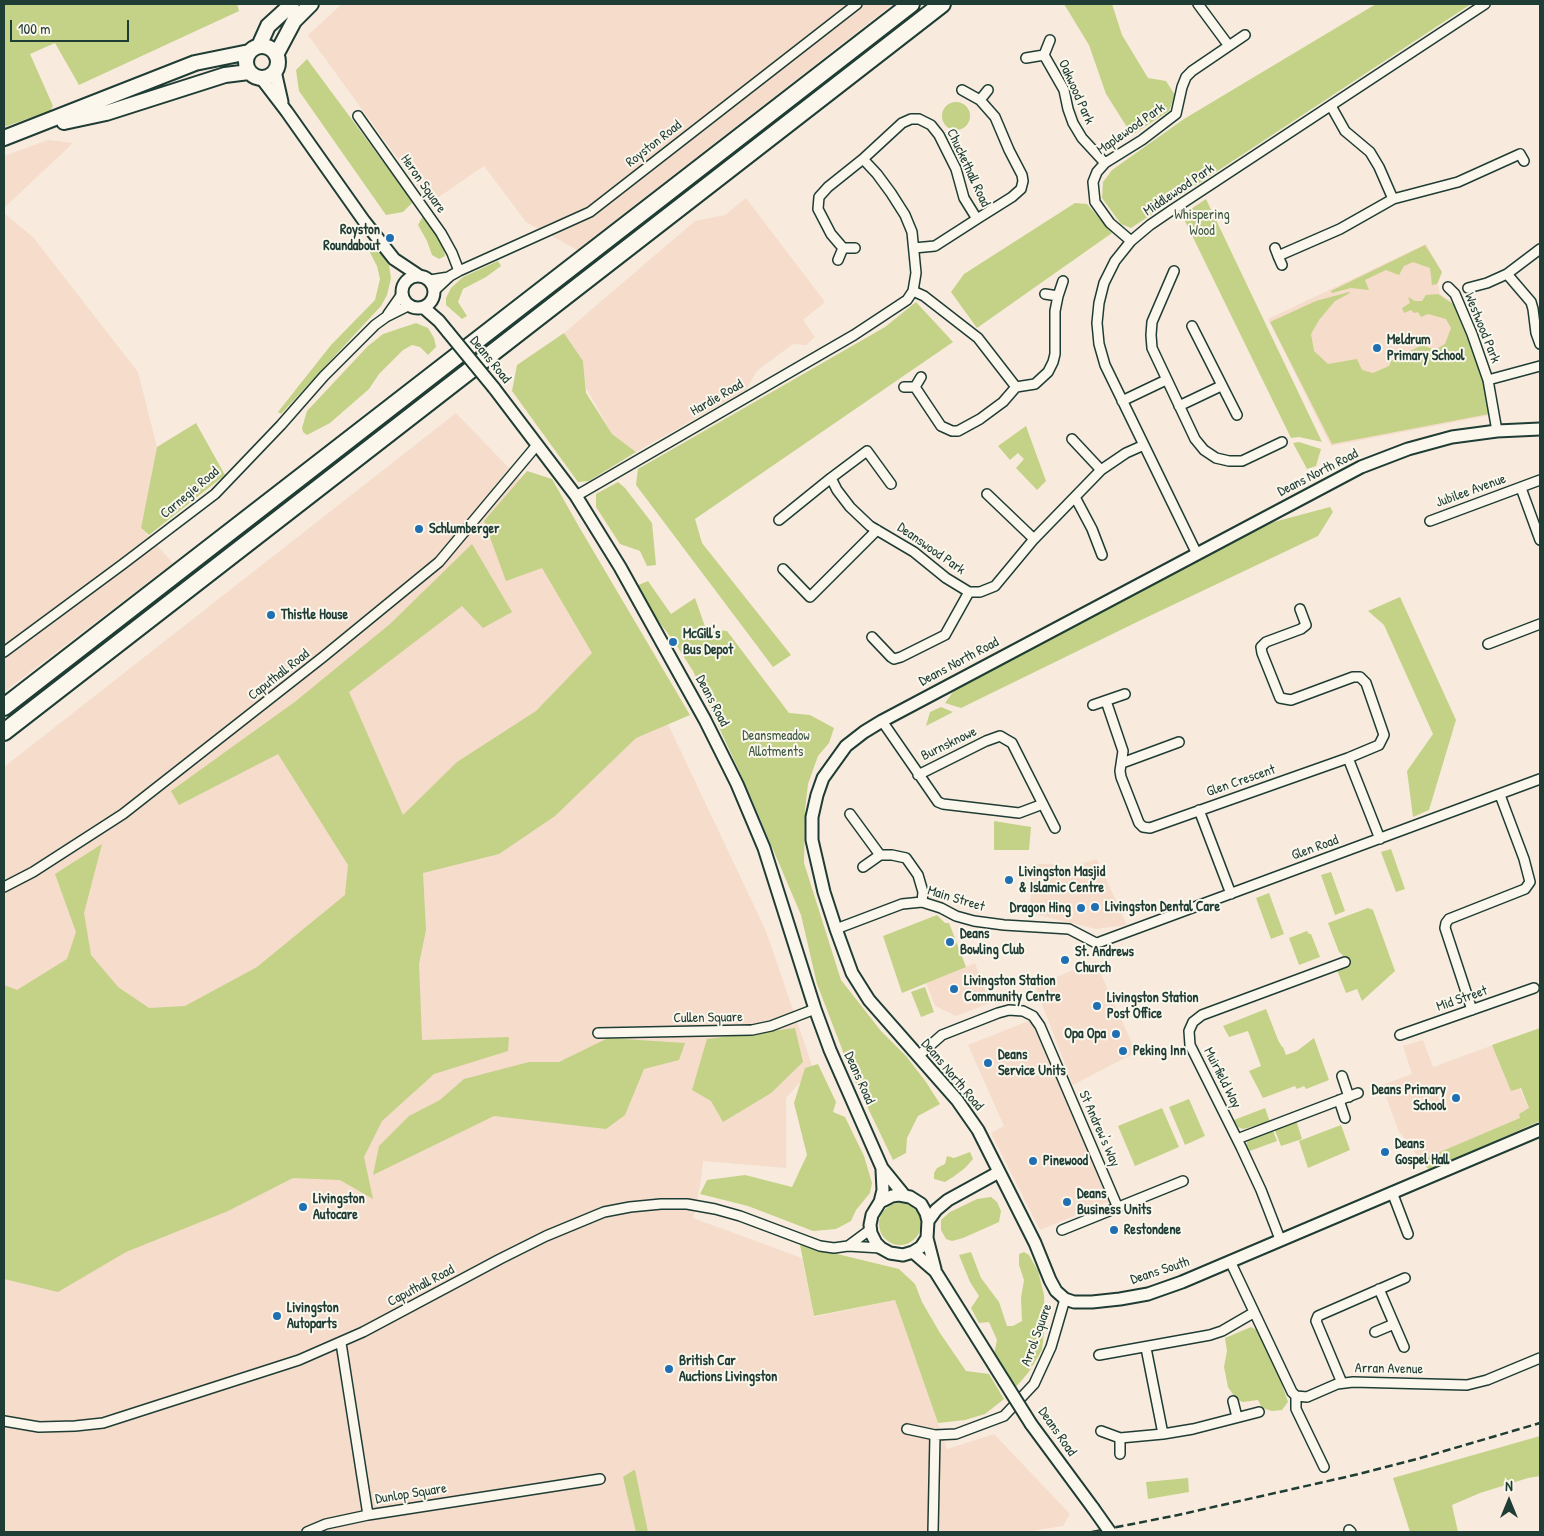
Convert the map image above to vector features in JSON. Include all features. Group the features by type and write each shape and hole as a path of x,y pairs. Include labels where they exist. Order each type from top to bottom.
{"highway":[{"path":"4,707 911,4"},
{"path":"4,732 942,4"}],"main road":[{"path":"255,75 245,63 268,26 292,4"},
{"path":"276,55 294,21 311,4"},
{"path":"4,138 22,131 195,64 254,49 269,48 276,55 278,65 275,72 269,77 225,75 106,113 22,131"}],"street":[{"name":"Royston Road","path":"430,280 450,276 590,212 857,4"},
{"path":"1198,4 1229,46"},
{"name":"Middlewood Park","path":"1197,554 1105,365 1099,344 1097,323 1099,303 1104,283 1115,261 1131,241 1150,225 1486,4"},
{"name":"Maplewood Park","path":"1131,241 1110,223 1095,202 1093,182 1097,172 1104,163 1142,140 1176,114 1182,86 1186,77 1245,35"},
{"name":"Oakwood Park","path":"1044,55 1050,40"},
{"name":"Oakwood Park","path":"1026,58 1044,55"},
{"name":"Oakwood Park","path":"1044,55 1064,90 1068,108 1082,138 1104,163"},
{"path":"275,72 283,106"},
{"path":"255,75 283,106 364,222 394,259 418,276"},
{"name":"Chuckethall Road","path":"914,248 935,246 1012,198 1021,189 1022,175 994,117 980,100 962,90"},
{"path":"980,100 988,90"},
{"path":"1331,106 1345,131 1370,152 1393,199"},
{"name":"Heron Square","path":"358,116 441,233 452,253 459,272"},
{"name":"Chuckethall Road","path":"843,248 824,222 818,209 819,197 902,123 911,119 918,119 931,125 939,135 956,169 964,198 977,219"},
{"path":"1282,265 1276,252 1340,229 1393,199 1458,182 1520,154"},
{"path":"863,159 877,174 905,215 912,232 916,273 913,291 924,296 978,338 1016,387"},
{"path":"838,260 843,248 855,248"},
{"name":"Westwood Park","path":"1468,288 1487,283 1507,274 1540,249"},
{"path":"394,259 405,301 410,305 416,308 430,300 433,285 424,276 418,276 408,279 403,289"},
{"path":"1174,271 1152,322 1152,348 1195,439 1204,450 1216,458 1229,461 1242,461 1282,442"},
{"path":"1507,274 1531,302 1536,333 1540,344"},
{"name":"Royston Road","path":"430,300 450,276"},
{"path":"915,387 940,426 952,432 980,419 1003,402 1016,387 1034,384 1048,372 1053,362 1055,354 1055,311 1063,281"},
{"name":"Westwood Park","path":"1448,287 1455,294 1472,334 1488,380 1498,430"},
{"name":"Carnegie Road","path":"386,316 403,289"},
{"name":"Hardie Road","path":"576,496 871,325 907,300 913,291"},
{"path":"1045,294 1058,296"},
{"name":"Deans Road","path":"430,300 439,321 494,388 576,496 620,567 706,720 737,784 764,848 815,1009 830,1050 882,1168 904,1195"},
{"name":"Carnegie Road","path":"7,649 215,494 281,425 324,376 375,325 386,316 410,305"},
{"path":"1192,326 1237,415"},
{"name":"Westwood Park","path":"1488,380 1540,366"},
{"path":"915,387 921,377"},
{"path":"1122,401 1166,380"},
{"path":"1179,406 1222,386"},
{"path":"904,387 915,387"},
{"name":"Deans North Road","path":"999,1172 978,1130 957,1100 869,1000 852,973 836,930 818,870 812,840 812,817 817,795 829,768 846,746 882,720 1361,467 1408,448 1452,437 1498,430 1540,428"},
{"path":"1072,439 1101,470"},
{"name":"Caputhall Road","path":"4,887 33,872 123,814 433,568 446,555 537,445"},
{"name":"Deanswood Park","path":"831,478 837,490 850,507 870,526 914,552 946,578 969,592 980,592 995,586 1034,540 1101,470 1144,445"},
{"path":"779,520 867,451 891,484"},
{"name":"Jubilee Avenue","path":"1430,521 1540,480"},
{"name":"Jubilee Avenue","path":"1521,488 1540,540"},
{"path":"987,494 1034,540"},
{"path":"1074,497 1092,529 1102,555"},
{"name":"Deanswood Park","path":"783,569 810,597 877,530"},
{"name":"Deanswood Park","path":"872,637 890,657 901,657 944,635 969,592"},
{"name":"Glen Crescent","path":"1231,894 1200,810 1348,758 1379,744 1384,735 1366,682 1360,678 1353,677 1290,700 1280,698 1262,654 1261,647 1266,642 1302,629 1306,625 1300,609"},
{"path":"1488,644 1540,624"},
{"path":"1093,705 1125,694"},
{"path":"1106,701 1123,751 1121,777 1139,823 1143,827 1150,828 1200,810"},
{"name":"Burnsknowe","path":"882,720 938,802 1020,812 1043,804"},
{"name":"Burnsknowe","path":"918,775 1000,736 1012,743 1056,828"},
{"path":"1122,763 1179,742"},
{"path":"1348,758 1380,839"},
{"name":"Glen Road","path":"1100,942 1540,779"},
{"path":"1472,1010 1445,928 1446,923 1449,919 1525,889 1530,882 1500,795"},
{"path":"850,814 859,831 880,855"},
{"path":"863,867 880,855 906,858 918,875 923,892 922,902"},
{"name":"Main Street","path":"836,930 902,904 922,902 974,921 1069,929 1096,943 1100,942"},
{"name":"Muirfield Way","path":"1280,1240 1261,1190 1190,1045 1189,1031 1193,1022 1202,1015 1345,962"},
{"name":"Mid Street","path":"1400,1035 1534,988"},
{"name":"Cullen Square","path":"598,1034 752,1030 771,1026 815,1009"},
{"name":"St Andrew's Way","path":"918,1056 942,1035 1009,1010 1023,1011 1033,1016 1040,1026 1118,1208"},
{"path":"1237,1139 1353,1095 1342,1076"},
{"path":"1339,1100 1345,1118"},
{"name":"Deans South","path":"1064,1299 1074,1302 1092,1302 1148,1294 1182,1282 1540,1130"},
{"name":"Deans Road","path":"880,1202 883,1190 882,1168"},
{"path":"928,1221 936,1210 948,1200 999,1172 1035,1243 1050,1280 1056,1291 1064,1299"},
{"path":"1062,1230 1183,1181"},
{"path":"1392,1192 1408,1234"},
{"path":"904,1195 921,1204 928,1221 927,1238 921,1246 913,1252 903,1255 890,1253 881,1248 870,1229 872,1215 880,1202 892,1196 904,1195"},
{"path":"921,1204 934,1204 948,1200"},
{"name":"Caputhall Road","path":"4,1421 39,1427 103,1423 299,1360 341,1343 546,1236 604,1212 630,1207 678,1204 716,1209 740,1216 820,1246 834,1248 848,1246 881,1248"},
{"path":"848,1246 870,1229"},
{"name":"Deans Road","path":"927,1238 936,1271 1031,1424 1110,1532"},
{"name":"Deans Road","path":"913,1252 936,1271"},
{"path":"1230,1261 1253,1313 1292,1392 1296,1396 1296,1409 1324,1467"},
{"path":"1342,1383 1316,1321 1318,1316 1405,1278"},
{"path":"1379,1289 1404,1347"},
{"name":"Arrol Square","path":"906,1429 936,1435 956,1434 1004,1416 1034,1384 1050,1347 1064,1299"},
{"path":"1099,1355 1146,1348 1222,1331 1253,1313"},
{"path":"1375,1332 1394,1324"},
{"name":"Dunlop Square","path":"341,1343 368,1515 600,1479"},
{"path":"1146,1348 1163,1434"},
{"name":"Arran Avenue","path":"1296,1396 1307,1397 1342,1383 1353,1382 1466,1385 1487,1380 1540,1358"},
{"path":"1233,1401 1237,1417"},
{"path":"1101,1431 1120,1438 1163,1434 1214,1424 1260,1412"},
{"path":"933,1532 936,1435"},
{"path":"1120,1438 1120,1454"},
{"path":"307,1532 326,1524 368,1515"}],"shaded area":[{"path":"342,4 893,4 577,250 526,222 484,166 430,203 308,35"},
{"path":"48,140 73,143 4,208 4,156"},
{"path":"746,198 825,302 803,320 815,337 806,345 793,344 757,371 746,390 636,452 612,434 586,388 583,361 564,333 695,221 725,215"},
{"path":"4,213 33,237 138,372 157,447 141,528 173,563 4,692"},
{"name":"Meldrum Primary School","path":"1426,244 1442,272 1438,284 1440,294 1454,303 1484,377 1491,415 1331,446 1268,319"},
{"path":"456,413 583,545 766,931 813,1068 786,1098 786,1168 703,1161 693,1218 802,1258 814,1317 895,1300 947,1449 994,1434 1070,1514 1063,1526 1025,1532 4,1532 4,767"},
{"path":"1097,859 1127,925 1096,929 1030,913 1032,864 1058,864 1059,871"},
{"path":"1095,961 1136,1052 1073,1085 1035,986"},
{"path":"975,963 990,1003 956,1016 935,1006 926,983"},
{"path":"1031,1020 1110,1201 1040,1230 991,1133 1004,1126 968,1045"},
{"name":"Deans Primary School","path":"1423,1040 1433,1067 1499,1043 1530,1111 1521,1116 1523,1130 1473,1154 1429,1171 1398,1130 1382,1085 1412,1074 1403,1046"}],"green space":[{"path":"4,4 237,4 239,11 79,85 55,43 30,54 53,106 50,111 4,127"},
{"path":"1064,4 1112,4 1122,35 1148,78 1166,81 1175,95 1169,111 1132,135 1106,94 1089,45"},
{"path":"1376,4 1471,4 1131,228 1121,224 1102,198 1103,182 1112,170 1184,119"},
{"path":"307,59 413,202 403,212 386,215 299,91 296,70"},
{"path":"956,102 966,106 970,116 966,126 956,130 946,126 942,116 946,106"},
{"name":"Whispering Wood","path":"1206,199 1322,442 1299,437 1291,438 1182,215"},
{"path":"1075,203 1087,204 1112,233 977,328 951,292 964,274"},
{"path":"423,216 443,244 445,256 439,259 432,255 418,225"},
{"path":"369,242 381,252 389,265 391,278 387,295 381,306 281,414 278,412 331,345 375,300 380,279 377,266 366,245"},
{"path":"1425,245 1442,272 1437,284 1432,285 1430,268 1413,262 1404,266 1399,275 1386,270 1365,280 1369,290 1351,288 1332,293 1331,291"},
{"path":"498,261 501,266 486,277 463,289 458,302 467,316 462,319 446,305 446,298 451,288 463,277"},
{"path":"1349,292 1335,301 1319,320 1311,334 1314,351 1328,364 1357,359 1362,370 1373,373 1389,366 1391,361 1422,345 1435,350 1445,344 1451,328 1446,319 1428,314 1421,317 1418,312 1414,313 1411,310 1404,313 1402,308 1410,303 1408,297 1415,301 1422,301 1426,295 1438,294 1453,304 1483,377 1489,414 1332,444 1270,322 1316,301"},
{"path":"916,302 953,342 695,519 702,543 791,655 773,667 636,485 638,469 885,327"},
{"path":"416,323 428,328 434,338 436,347 428,355 420,347 412,345 403,350 379,374 369,389 330,423 307,435 303,432 302,428 307,411 368,346 383,334"},
{"path":"564,333 583,361 586,393 612,434 636,452 589,481 578,482 512,391 517,365"},
{"path":"196,423 225,475 149,535 141,528 157,447"},
{"path":"1026,426 1046,481 1037,490 1016,468 1024,459 1018,453 1010,460 998,446"},
{"path":"1299,442 1321,449 1316,466 1307,469 1293,443"},
{"path":"527,471 552,479 690,715 636,738 555,816 499,854 423,873 426,930 419,964 422,1040 509,1037 508,1051 434,1074 382,1121 364,1157 373,1199 340,1180 293,1178 228,1211 126,1252 58,1292 4,1279 4,985 17,990 67,959 76,932 55,874 102,844 84,913 91,955 118,987 149,1008 185,1006 257,967 345,895 348,865 278,754 179,805 171,791 296,701 390,624 472,544 512,612 483,628 462,606 349,692 403,815 457,762 536,711 592,653 542,568 506,581 484,521"},
{"path":"618,482 625,488 652,523 656,565 647,566 640,551 620,544 596,507 596,494"},
{"path":"1330,507 1333,512 1318,536 961,708 945,703 955,689 1270,523"},
{"name":"Deansmeadow Allotments","path":"648,581 671,614 695,598 708,635 716,630 727,631 789,713 810,715 834,728 829,743 818,756 808,784 805,810 804,863 841,980 881,1031 906,1056 940,1104 918,1116 907,1138 906,1153 893,1160 852,1075 817,984 801,915 746,786 693,671 636,586"},
{"path":"1400,597 1456,720 1429,810 1413,817 1407,771 1433,734 1384,625 1368,611"},
{"path":"941,707 953,712 926,726 930,712"},
{"path":"994,821 1031,827 1029,850 994,850"},
{"path":"1391,849 1405,889 1396,892 1381,852"},
{"path":"1331,872 1345,911 1335,915 1321,875"},
{"path":"1269,893 1284,934 1271,939 1256,898"},
{"path":"1368,908 1373,910 1395,971 1362,1001 1357,989 1346,993 1337,970 1348,965 1347,959 1339,952 1328,923"},
{"path":"937,915 945,923 949,923 966,967 902,993 883,936"},
{"path":"1307,931 1311,934 1320,957 1299,965 1289,938"},
{"path":"925,987 934,1012 921,1017 911,992"},
{"path":"1266,1009 1286,1055 1297,1051 1314,1038 1329,1080 1306,1089 1304,1086 1297,1089 1295,1086 1263,1098 1249,1071 1261,1066 1248,1031 1229,1037 1223,1026"},
{"path":"795,1028 803,1062 771,1093 723,1122 711,1101 692,1090 707,1039"},
{"path":"1540,1028 1540,1121 1429,1170 1423,1162 1426,1158 1520,1118 1519,1114 1529,1108 1521,1088 1511,1091 1492,1045"},
{"path":"608,1038 685,1043 679,1060 644,1069 625,1115 606,1129 494,1116 373,1175 379,1146 409,1116 440,1100 464,1079 529,1062 559,1062"},
{"path":"818,1064 836,1102 833,1112 845,1117 864,1156 872,1183 870,1193 856,1210 851,1221 836,1229 813,1231 748,1206 700,1194 707,1180 745,1175 792,1187 807,1155 794,1103 805,1068"},
{"path":"1189,1099 1205,1136 1185,1145 1169,1107"},
{"path":"1162,1108 1179,1147 1135,1166 1118,1126"},
{"path":"1265,1108 1270,1122 1243,1129 1238,1127 1234,1120"},
{"path":"1296,1120 1302,1139 1281,1146 1274,1128"},
{"path":"1341,1125 1350,1150 1308,1168 1299,1141"},
{"path":"1272,1128 1277,1141 1247,1152 1248,1139"},
{"path":"970,1152 973,1159 953,1177 945,1182 934,1179 934,1173 937,1168 945,1164 947,1156 954,1158"},
{"path":"991,1197 997,1202 1001,1211 999,1222 963,1238 952,1241 946,1239 941,1230 941,1220 950,1212 977,1199"},
{"path":"896,1203 904,1203 915,1209 921,1224 915,1239 904,1245 896,1245 885,1239 879,1228 879,1220 885,1209"},
{"path":"800,1245 899,1269 915,1284 922,1302 940,1333 966,1371 989,1374 1004,1399 985,1414 965,1420 938,1423 895,1300 814,1316"},
{"path":"971,1252 981,1278 999,1302 1007,1326 1013,1326 1022,1321 1021,1298 1024,1280 1019,1265 1019,1254 1024,1252 1029,1255 1038,1271 1044,1295 1045,1323 1042,1350 1028,1373 1015,1388 994,1354 997,1340 989,1322 979,1323 971,1308 979,1296 970,1282 959,1255"},
{"path":"1251,1327 1257,1330 1281,1382 1288,1402 1282,1410 1272,1411 1262,1408 1258,1400 1243,1402 1236,1399 1228,1387 1224,1367 1227,1351 1225,1338"},
{"path":"1540,1436 1540,1476 1480,1493 1452,1505 1458,1532 1410,1532 1393,1478"},
{"path":"634,1470 648,1532 636,1532 623,1477"},
{"path":"1188,1478 1189,1492 1148,1499 1146,1482"}],"railway":[{"path":"1092,1532 1178,1515 1359,1474 1540,1423"}],"place":[{"name":"Royston Roundabout","path":"390,238"},
{"name":"Meldrum Primary School","path":"1377,348"},
{"name":"Schlumberger","path":"419,529"},
{"name":"Thistle House","path":"271,615"},
{"name":"McGill's Bus Depot","path":"673,642"},
{"name":"Livingston Masjid & Islamic Centre","path":"1009,880"},
{"name":"Livingston Dental Care","path":"1095,907"},
{"name":"Dragon Hing","path":"1081,908"},
{"name":"Deans Bowling Club","path":"950,942"},
{"name":"St. Andrews Church","path":"1065,960"},
{"name":"Livingston Station Community Centre","path":"954,989"},
{"name":"Livingston Station Post Office","path":"1097,1006"},
{"name":"Opa Opa","path":"1116,1034"},
{"name":"Peking Inn","path":"1123,1051"},
{"name":"Deans Service Units","path":"988,1063"},
{"name":"Deans Primary School","path":"1456,1098"},
{"name":"Deans Gospel Hall","path":"1385,1152"},
{"name":"Pinewood","path":"1033,1161"},
{"name":"Deans Business Units","path":"1067,1202"},
{"name":"Livingston Autocare","path":"303,1207"},
{"name":"Restondene","path":"1114,1230"},
{"name":"Livingston Autoparts","path":"277,1316"},
{"name":"British Car Auctions Livingston","path":"669,1369"}]}
